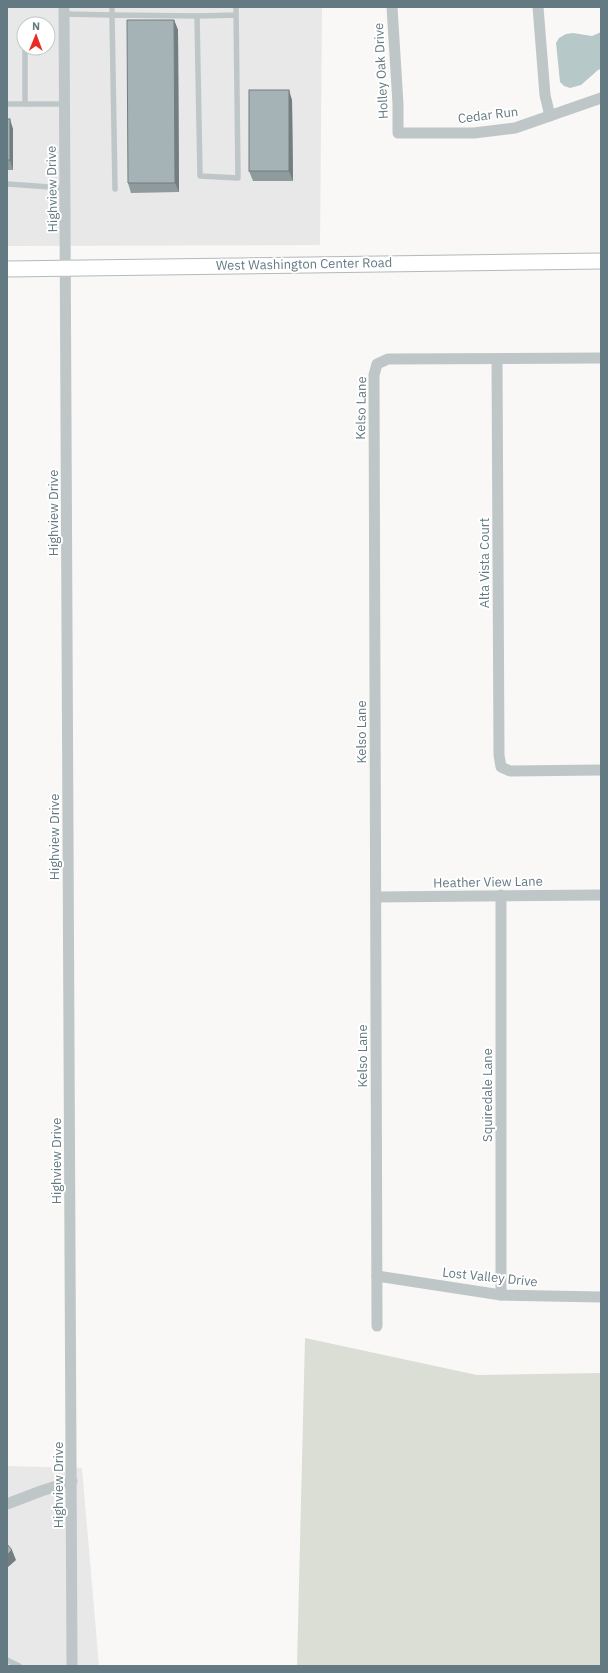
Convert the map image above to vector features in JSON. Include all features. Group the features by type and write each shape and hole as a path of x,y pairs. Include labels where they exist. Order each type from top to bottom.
{"main road":[{"name":"West Washington Center Road","path":"7,269 601,261"}],"street":[{"name":"Holley Oak Drive","path":"392,7 398,104 398,133"},
{"path":"538,7 545,95 550,116"},
{"name":"Highview Drive","path":"64,11 72,1666"},
{"name":"Cedar Run","path":"398,133 474,133 515,128 601,98"},
{"name":"Kelso Lane","path":"377,1326 374,375 377,364 388,359 601,358"},
{"name":"Alta Vista Court","path":"497,359 499,755 501,766 510,771 601,770"},
{"name":"Squiredale Lane","path":"501,895 501,1295"},
{"name":"Heather View Lane","path":"376,897 601,895"},
{"name":"Lost Valley Drive","path":"377,1276 501,1295 601,1298"},
{"path":"7,1504 40,1491 72,1481"}],"lane":[{"path":"112,7 115,189"},
{"path":"197,16 200,176 238,178 236,7"},
{"path":"64,11 112,15 236,15"},
{"path":"25,56 25,104"},
{"path":"7,104 65,104"},
{"path":"7,184 66,188"},
{"path":"7,1660 19,1666"}],"shaded area":[{"path":"7,7 322,7 320,245 7,246"},
{"path":"601,32 601,69 581,85 570,88 564,86 560,82 556,43 559,38 566,34 573,33 592,36"},
{"path":"305,1338 477,1375 601,1373 601,1666 297,1666"},
{"path":"7,1466 82,1468 99,1666 7,1666"}],"building":[{"path":"127,20 174,20 175,183 128,183"},
{"path":"249,90 289,90 289,171 249,171"},
{"path":"7,119 10,119 10,160 7,160"},
{"path":"7,1544 12,1550 7,1555"}]}
